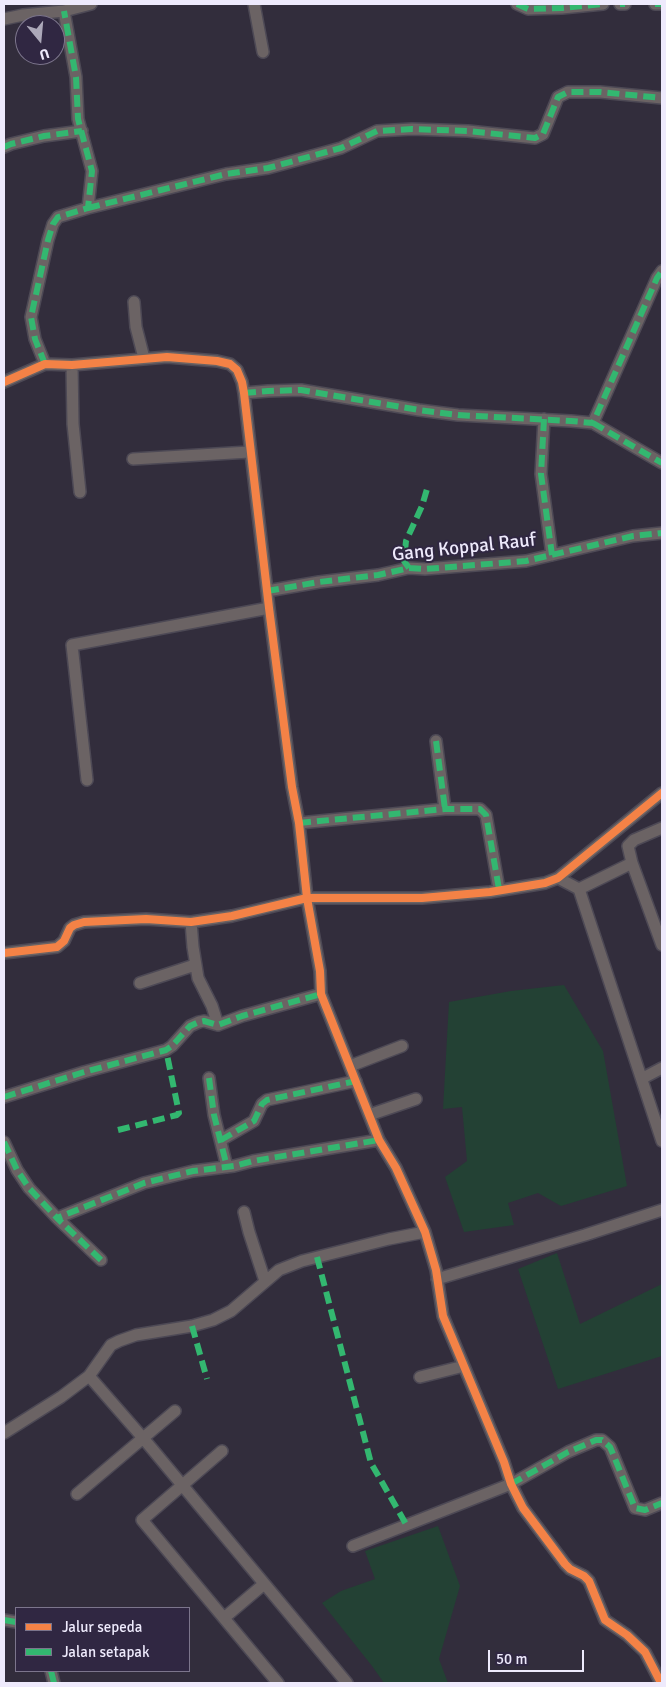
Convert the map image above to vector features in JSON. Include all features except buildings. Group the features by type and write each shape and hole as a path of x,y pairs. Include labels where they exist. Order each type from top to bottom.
{"street":[{"path":"4,19 64,11 91,4"},
{"path":"254,4 263,52"},
{"path":"517,4 528,8 562,8 603,4"},
{"path":"620,4 626,4"},
{"path":"655,4 662,4"},
{"path":"64,11 76,77 77,108 92,171 88,208"},
{"path":"45,364 35,339 31,317 48,240 53,224 58,217 226,174 268,168 341,148 377,131 412,129 468,131 535,138 543,134 558,97 568,92 600,92 662,98"},
{"path":"4,147 44,136 82,131"},
{"path":"593,423 657,278 662,271"},
{"path":"134,302 136,327 144,358"},
{"path":"4,382 45,364 72,365 144,358 167,357 217,360 230,364 237,370 244,393 249,452 292,787 299,822 307,898 320,971 321,994 379,1140 396,1168 425,1232 433,1254 443,1316 504,1462 511,1484 523,1508 564,1564 589,1581 605,1620 645,1652 661,1683"},
{"path":"72,365 73,424 80,492"},
{"path":"244,393 301,390 419,410 593,423 662,463"},
{"path":"544,419 541,474 552,556"},
{"path":"134,458 249,452"},
{"name":"Gang Koppal Rauf","path":"267,591 378,575 409,568 425,569 510,563 552,556 632,536 662,533"},
{"path":"87,780 72,645 269,608"},
{"path":"436,742 445,809"},
{"path":"4,953 57,947 64,941 70,928 84,922 146,919 191,922 232,916 307,898 422,898 465,895 545,883 558,878 662,793"},
{"path":"299,822 445,809 480,808 484,811 490,836 499,889"},
{"path":"662,828 628,844 632,863 662,945"},
{"path":"579,889 632,863"},
{"path":"558,878 579,889 661,1134"},
{"path":"191,922 198,978 212,1006 218,1025"},
{"path":"140,983 195,966"},
{"path":"4,1098 84,1072 166,1050 190,1026 198,1022 204,1021 218,1025 321,994"},
{"path":"350,1066 402,1046"},
{"path":"643,1078 662,1068"},
{"path":"209,1078 214,1115 227,1167"},
{"path":"221,1140 254,1122 262,1104 267,1100 356,1080"},
{"path":"369,1114 416,1099"},
{"path":"57,1218 144,1183 193,1171 227,1167 379,1140"},
{"path":"4,1142 17,1170 29,1188 101,1260"},
{"path":"437,1279 662,1210"},
{"path":"244,1212 265,1282"},
{"path":"4,1434 62,1397 89,1376 111,1345 136,1335 192,1326 213,1320 231,1310 279,1270 310,1259 425,1232"},
{"path":"420,1376 464,1366"},
{"path":"89,1376 347,1683"},
{"path":"76,1494 175,1412"},
{"path":"354,1546 511,1484 568,1452 596,1440 602,1440 610,1447 635,1508 645,1510 662,1503"},
{"path":"222,1451 142,1520 278,1683"},
{"path":"224,1618 264,1584"}],"green space":[{"path":"564,985 603,1051 627,1186 561,1206 538,1193 508,1203 514,1225 464,1232 445,1177 467,1161 462,1107 443,1109 449,1002 511,991"},
{"path":"557,1253 580,1324 662,1284 662,1356 558,1389 518,1269"},
{"path":"438,1526 460,1586 439,1659 448,1683 384,1683 322,1603 341,1591 375,1579 365,1551"}],"marked path":[{"path":"517,4 528,9 603,4"},
{"path":"620,4 625,4"},
{"path":"655,4 662,4"},
{"path":"45,364 35,339 31,317 48,240 53,224 58,217 88,208 92,171 78,119 76,77 64,11"},
{"path":"88,208 226,174 268,168 341,148 377,131 412,129 468,131 535,138 543,134 558,97 568,92 600,92 662,98"},
{"path":"4,147 44,136 82,131"},
{"path":"244,393 301,390 458,415 593,423 657,278 662,271"},
{"path":"544,419 541,474 552,555"},
{"path":"593,423 662,463"},
{"path":"409,568 404,561 406,541 422,506 427,489"},
{"path":"267,591 378,575 409,568 425,569 526,561 633,536 662,533"},
{"path":"436,741 445,809"},
{"path":"299,823 445,809 480,809 486,815 499,889"},
{"path":"4,1097 84,1072 166,1050 190,1026 199,1022 204,1021 218,1025 242,1016 321,994"},
{"path":"118,1130 179,1113 166,1050"},
{"path":"209,1078 214,1115 227,1167"},
{"path":"221,1140 254,1121 262,1104 267,1100 356,1081"},
{"path":"101,1260 57,1218 144,1183 193,1171 234,1166 253,1161 379,1140"},
{"path":"4,1142 17,1170 29,1188 57,1218"},
{"path":"317,1257 371,1463 406,1524"},
{"path":"192,1326 207,1379"},
{"path":"511,1484 568,1452 596,1440 602,1440 610,1447 635,1508 645,1510 662,1503"},
{"path":"4,1620 15,1622"},
{"path":"51,1672 54,1683"}],"cycle path":[{"path":"4,382 45,364 72,365 167,357 217,361 230,364 237,370 244,393 269,608 292,787 299,823 307,898 320,971 321,994 379,1140 396,1168 425,1232 436,1270 443,1316 504,1462 511,1484 523,1508 565,1564 589,1581 605,1620 627,1635 645,1652 661,1683"},
{"path":"4,953 57,947 64,941 70,928 84,922 146,919 191,922 232,916 307,898 422,898 490,892 545,883 558,878 662,793"}]}
